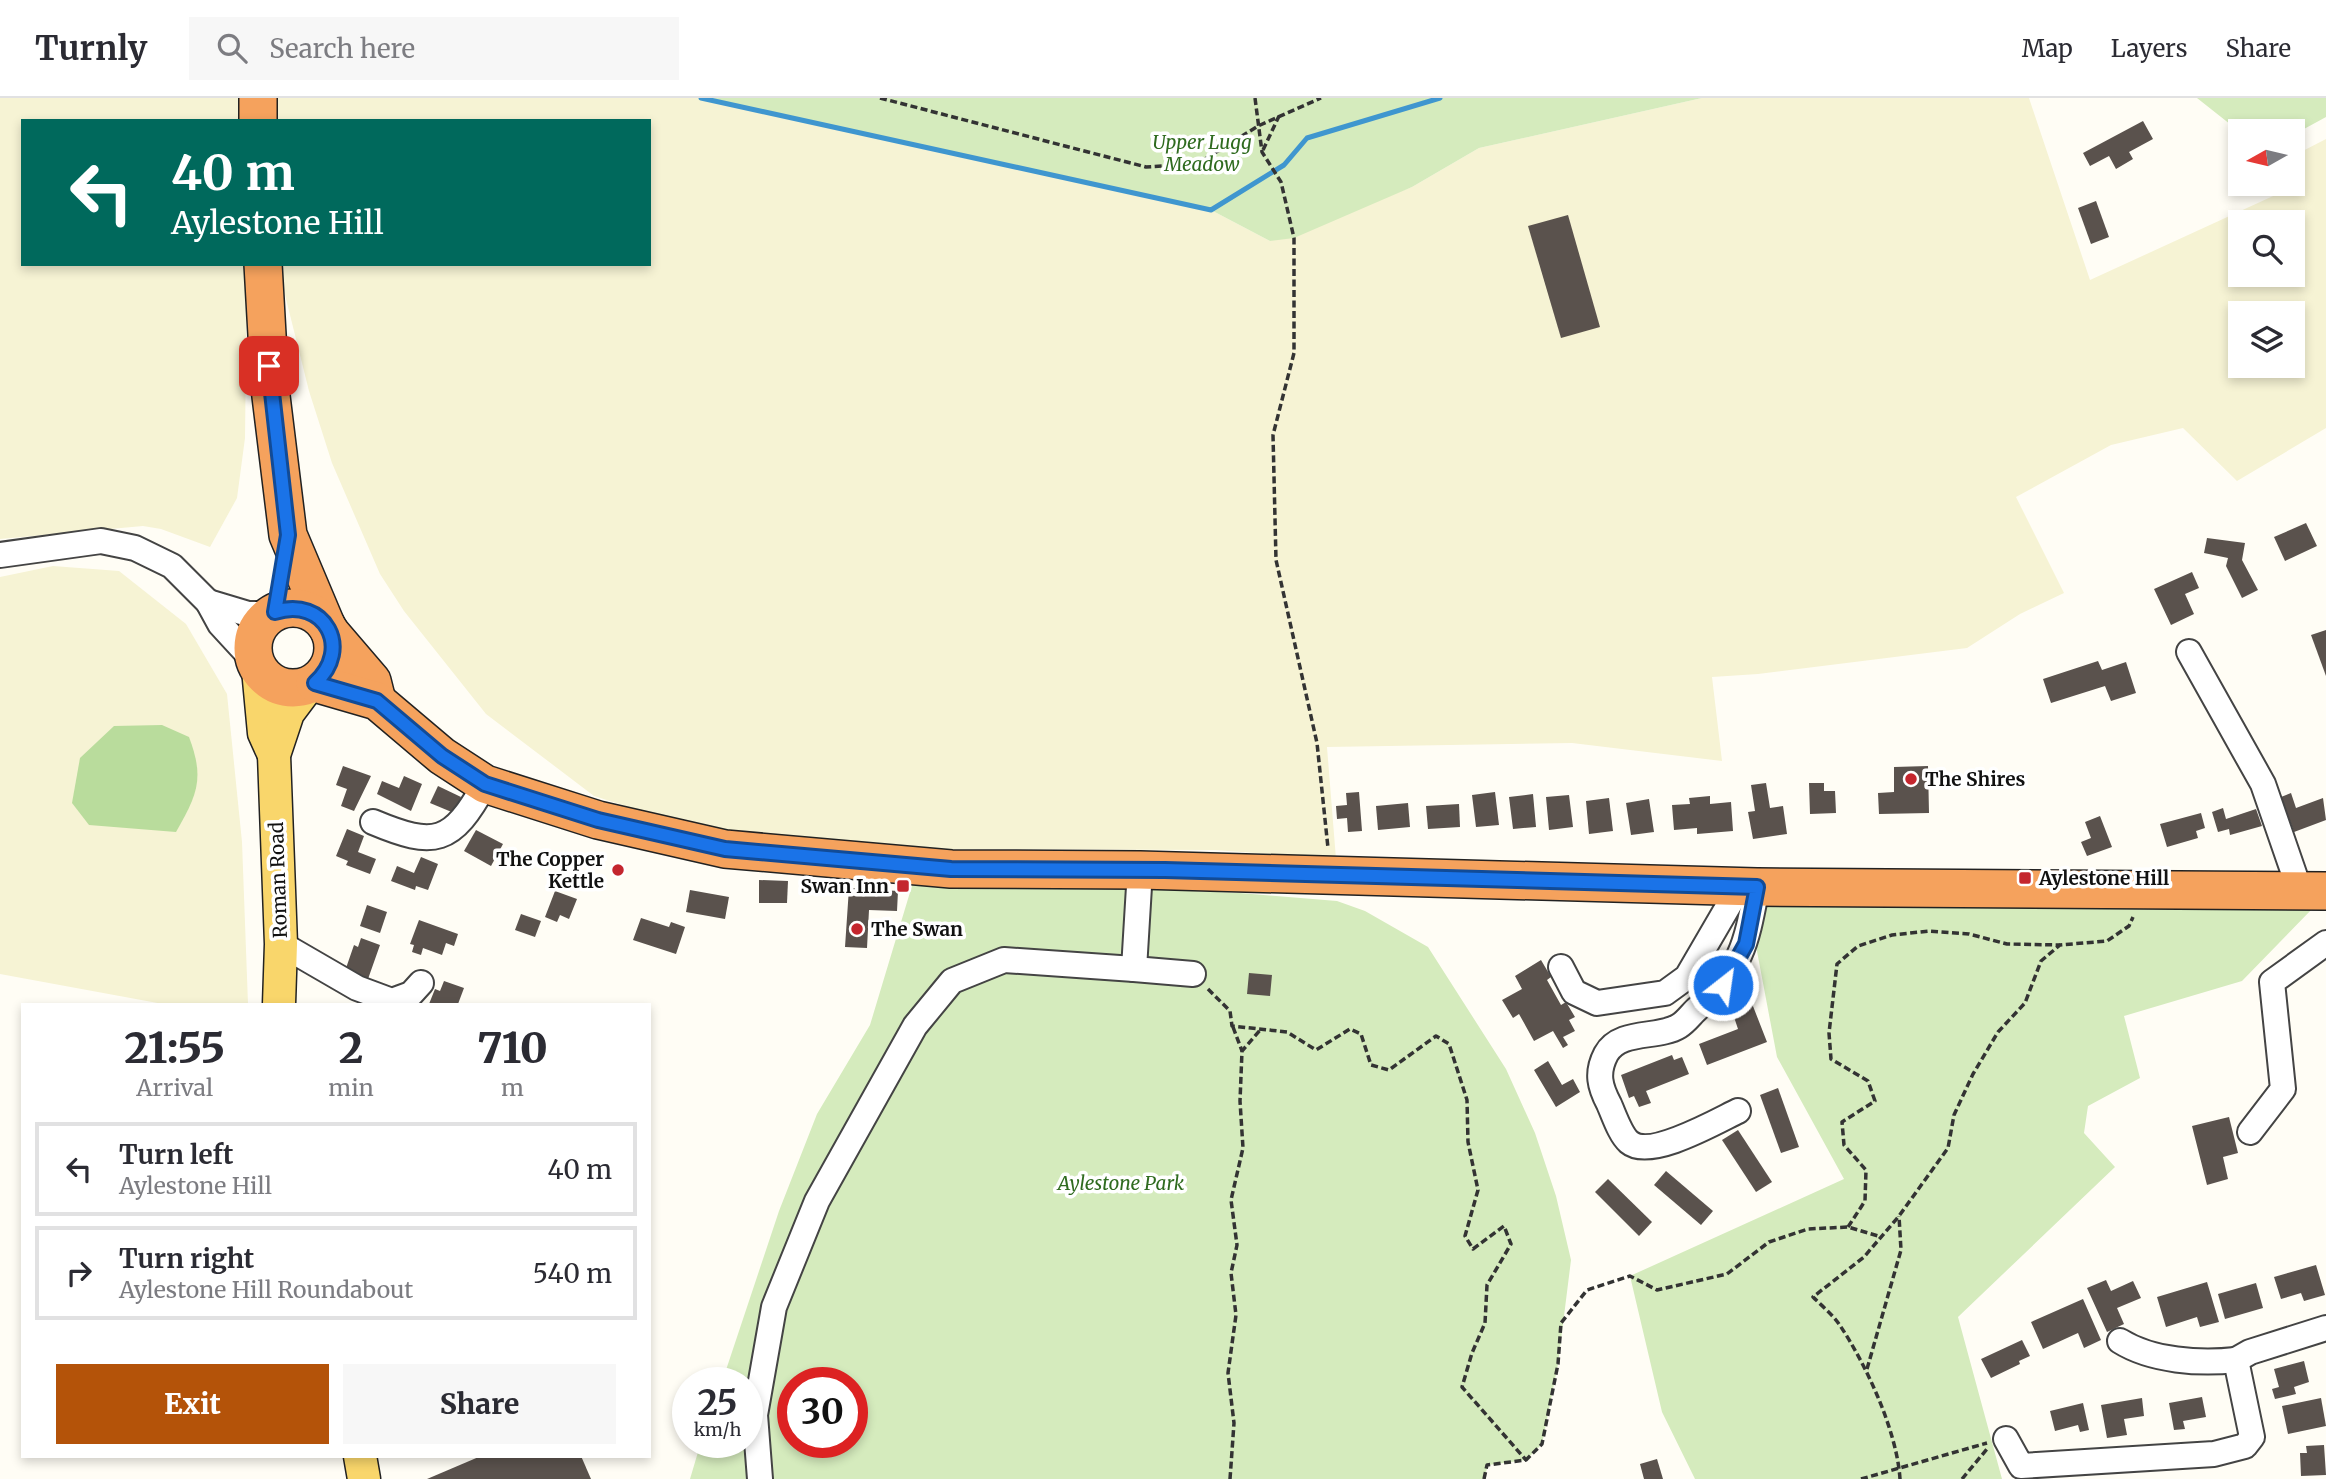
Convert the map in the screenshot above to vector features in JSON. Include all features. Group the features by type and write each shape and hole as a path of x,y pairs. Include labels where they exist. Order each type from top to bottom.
{"highway":[{"path":"258,98 258,119"},
{"path":"263,266 270,388 288,535 333,643 330,665 312,684 298,689 275,685 256,665 252,649 255,635 273,613 288,535"},
{"path":"273,613 286,608 308,611 328,628 372,681 377,701"},
{"path":"312,684 377,701 442,756 485,784 598,820 725,849 951,869 1332,874 1749,886 2313,891"}],"main road":[{"name":"Roman Road","path":"256,665 264,733 274,755"},
{"name":"Roman Road","path":"279,1003 281,944 274,755 288,713 312,684"},
{"path":"360,1458 364,1479"}],"street":[{"path":"0,555 100,541 135,548 173,566 208,602 220,624 256,665"},
{"path":"208,602 248,614 273,613"},
{"path":"2189,652 2263,784 2313,891"},
{"path":"373,822 410,838 430,839 454,828 469,811 485,784"},
{"path":"1135,969 1140,870"},
{"path":"1561,967 1574,992 1597,1003 1665,993 1687,977 1749,886"},
{"path":"1738,1111 1661,1146 1640,1147 1629,1142 1601,1089 1599,1070 1608,1051 1628,1038 1679,1026 1723,985 1746,944 1749,886"},
{"path":"2250,1132 2283,1088 2272,982 2326,943"},
{"path":"281,944 357,988 393,1001 411,994 421,983"},
{"path":"760,1479 755,1415 774,1307 817,1201 915,1026 952,981 1004,960 1193,974"},
{"path":"2120,1341 2130,1347 2198,1363 2236,1360 2250,1352 2326,1328"},
{"path":"2000,1440 2021,1466 2214,1454 2245,1446 2252,1437 2236,1360"}],"path":[{"path":"880,98 1146,167 1197,164 1280,114 1321,98"},
{"path":"1255,98 1262,152 1281,182 1294,238 1294,353 1273,435 1276,560 1317,743 1332,874"},
{"path":"1262,152 1280,114"},
{"path":"1848,1227 1865,1201 1866,1170 1844,1144 1842,1122 1875,1101 1868,1081 1831,1059 1829,1033 1837,964 1858,946 1892,935 1929,931 1969,934 2007,944 2060,945 2106,941 2129,926 2144,890"},
{"path":"1900,1479 1899,1468 1867,1371 1838,1322 1813,1297 1864,1256 1899,1216 1948,1148 1954,1115 1973,1074 1998,1032 2025,1003 2042,961 2060,945"},
{"path":"1193,974 1230,1011 1232,1026 1242,1051 1240,1101 1243,1148 1231,1200 1237,1245 1231,1273 1236,1315 1228,1374 1234,1423 1230,1479"},
{"path":"1232,1026 1287,1032 1316,1051 1350,1029 1361,1034 1371,1065 1389,1070 1436,1036 1449,1044 1467,1100 1468,1142 1478,1190 1465,1236 1473,1249 1504,1226 1511,1244 1488,1285 1485,1323 1462,1387 1526,1460"},
{"path":"1242,1051 1261,1029"},
{"path":"1867,1371 1901,1250 1899,1216"},
{"path":"1484,1479 1487,1465 1526,1460 1542,1444 1558,1364 1561,1323 1587,1290 1630,1276 1657,1290 1727,1274 1769,1242 1808,1229 1848,1227 1879,1236"},
{"path":"1861,1479 2000,1440"},
{"path":"1962,1479 2000,1440"}],"shaded area":[{"path":"0,98 248,98 248,119 21,119 21,266 247,266 245,438 237,498 210,547 161,529 143,526 0,539"},
{"path":"274,98 701,98 1211,210 1270,241 1412,187 1479,148 1702,98 2029,98 2090,280 2228,217 2228,287 2305,287 2305,210 2243,210 2273,196 2305,196 2305,150 2326,139 2326,428 2237,481 2183,428 2111,445 2016,497 2064,593 2020,614 1967,648 1758,674 1712,677 1722,761 1572,743 1327,747 1336,859 1215,850 909,849 718,835 594,796 486,714 404,611 380,574 332,463 309,391 281,279 281,266 651,266 651,119 275,119"},
{"path":"53,566 119,571 186,624 227,694 242,842 248,1003 158,1003 0,974 0,577"}],"green space":[{"name":"Upper Lugg Meadow","path":"701,98 1702,98 1479,148 1412,187 1294,238 1270,241 1211,210"},
{"path":"2197,98 2326,98 2326,117 2305,128 2305,119 2228,119 2228,123"},
{"path":"162,725 189,737 197,764 194,797 176,832 89,825 72,803 80,758 114,726"},
{"name":"Aylestone Park","path":"914,879 1240,893 1337,901 1365,911 1428,947 1506,1069 1535,1133 1556,1196 1571,1260 1558,1364 1542,1444 1526,1460 1488,1465 1484,1479 690,1479 696,1458 763,1458 763,1367 727,1367 779,1211 817,1114 870,1025"},
{"path":"1761,897 2313,908 2242,981 2124,1016 2140,1078 2088,1106 2084,1133 2115,1167 1958,1317 2002,1479 1695,1479 1662,1412 1630,1276 1844,1179 1777,1057 1756,946"}],"building":[{"path":"2143,121 2153,139 2129,152 2133,159 2116,169 2109,156 2090,166 2083,153"},
{"path":"2096,201 2109,237 2091,244 2078,208"},
{"path":"1568,215 1600,327 1561,338 1528,226"},
{"path":"2306,523 2317,546 2285,561 2274,537"},
{"path":"2207,538 2245,543 2242,560 2258,590 2242,598 2226,566 2228,558 2204,553"},
{"path":"2192,572 2199,588 2185,594 2194,614 2171,625 2154,589"},
{"path":"2326,630 2326,676 2311,635"},
{"path":"2098,661 2102,670 2126,662 2136,693 2111,701 2105,686 2051,703 2043,679"},
{"path":"343,766 371,776 354,811 341,806 347,789 336,785"},
{"name":"The Shires","path":"1928,766 1929,813 1879,814 1878,793 1894,792 1894,767"},
{"path":"404,776 422,784 411,811 377,794 382,781 399,788"},
{"path":"1766,783 1770,808 1783,806 1787,834 1753,839 1748,812 1755,811 1751,785"},
{"path":"1809,783 1824,783 1824,791 1835,791 1836,813 1810,814"},
{"path":"438,786 461,797 454,813 430,803"},
{"path":"1359,792 1362,831 1348,832 1347,818 1337,819 1336,806 1347,805 1346,793"},
{"path":"1495,792 1499,825 1476,827 1472,795"},
{"path":"2291,793 2296,808 2323,798 2326,820 2294,832 2281,797"},
{"path":"1533,794 1536,827 1513,829 1509,797"},
{"path":"1569,795 1573,827 1549,830 1546,797"},
{"path":"1710,796 1710,804 1731,802 1733,831 1697,834 1697,828 1674,830 1672,805 1690,804 1689,798"},
{"path":"1609,798 1613,831 1589,834 1586,801"},
{"path":"1649,799 1654,832 1631,835 1626,803"},
{"path":"1408,803 1410,827 1378,830 1376,806"},
{"path":"1459,804 1460,827 1428,829 1426,806"},
{"path":"2223,808 2226,819 2256,809 2262,826 2230,835 2229,829 2218,832 2212,812"},
{"path":"2201,813 2205,828 2196,831 2198,838 2167,847 2160,824"},
{"path":"2100,816 2112,847 2087,856 2081,842 2091,838 2085,822"},
{"path":"347,829 364,836 358,852 376,859 370,874 346,865 348,861 336,856"},
{"path":"476,830 503,844 491,866 464,851"},
{"path":"421,857 438,864 428,890 416,886 415,890 391,881 397,866 414,873"},
{"path":"759,880 788,881 787,903 759,903"},
{"name":"The Swan","path":"849,888 898,891 897,911 869,910 867,948 845,947"},
{"path":"690,890 729,897 725,919 686,912"},
{"path":"555,891 577,899 569,919 560,915 557,922 545,917"},
{"path":"367,905 387,912 380,933 360,926"},
{"path":"521,914 541,921 535,937 515,930"},
{"path":"641,918 669,927 671,922 685,927 676,954 633,940"},
{"path":"419,920 458,934 454,946 446,943 442,955 423,948 421,955 412,952 414,945 410,944"},
{"path":"361,938 380,945 368,979 345,971 354,945 358,947"},
{"path":"1541,960 1551,977 1547,980 1561,1005 1566,1002 1575,1017 1569,1020 1575,1031 1563,1037 1568,1045 1563,1048 1553,1031 1534,1041 1519,1014 1513,1018 1502,1000 1522,989 1515,976"},
{"path":"1249,973 1272,975 1270,996 1247,994"},
{"path":"444,981 464,988 458,1003 429,1003 435,989 440,991"},
{"path":"1751,1001 1767,1042 1707,1065 1699,1044 1738,1029 1731,1008"},
{"path":"1672,1055 1674,1060 1682,1057 1689,1074 1646,1091 1651,1103 1639,1107 1634,1096 1629,1098 1621,1075"},
{"path":"1548,1061 1562,1085 1573,1079 1580,1092 1556,1107 1534,1070"},
{"path":"1778,1088 1799,1147 1781,1153 1760,1095"},
{"path":"2229,1117 2238,1153 2223,1157 2228,1179 2207,1185 2192,1126"},
{"path":"1738,1130 1772,1182 1756,1192 1722,1140"},
{"path":"1666,1171 1713,1211 1701,1225 1654,1185"},
{"path":"1608,1179 1652,1222 1639,1236 1595,1192"},
{"path":"2316,1265 2325,1295 2304,1301 2301,1293 2281,1299 2274,1277"},
{"path":"2106,1280 2111,1291 2133,1281 2141,1298 2117,1308 2124,1324 2107,1332 2087,1288"},
{"path":"2207,1282 2219,1322 2200,1327 2197,1317 2166,1327 2157,1297"},
{"path":"2256,1283 2263,1308 2225,1319 2218,1294"},
{"path":"2083,1299 2101,1340 2084,1348 2078,1333 2043,1349 2031,1322"},
{"path":"2022,1340 2030,1356 1991,1378 1981,1359"},
{"path":"2304,1361 2309,1382 2294,1387 2296,1394 2275,1399 2272,1389 2279,1387 2274,1369"},
{"path":"2202,1397 2206,1417 2183,1421 2185,1429 2174,1430 2169,1403"},
{"path":"2142,1398 2144,1416 2124,1419 2127,1435 2107,1438 2101,1405"},
{"path":"2321,1398 2326,1426 2288,1434 2282,1406"},
{"path":"2083,1403 2089,1430 2080,1432 2078,1425 2055,1431 2050,1411"},
{"path":"2324,1445 2326,1475 2301,1476 2300,1453 2307,1453 2306,1446"},
{"path":"476,1458 582,1458 591,1479 427,1479"},
{"path":"1657,1459 1663,1479 1644,1479 1640,1464"}],"waterway":[{"path":"701,98 1211,210 1284,165 1307,138 1440,98"}],"place":[{"name":"The Shires","path":"1911,779"},
{"name":"The Copper Kettle","path":"618,870"},
{"name":"Aylestone Hill","path":"2025,878"},
{"name":"Swan Inn","path":"903,886"},
{"name":"The Swan","path":"857,929"}],"route":[{"path":"269,366 278,465 288,535 275,612 286,608 308,611 318,617 330,632 333,654 330,665 315,683 377,701 442,756 485,784 598,820 725,849 951,869 1165,870 1757,887 1746,944 1723,985"}]}
